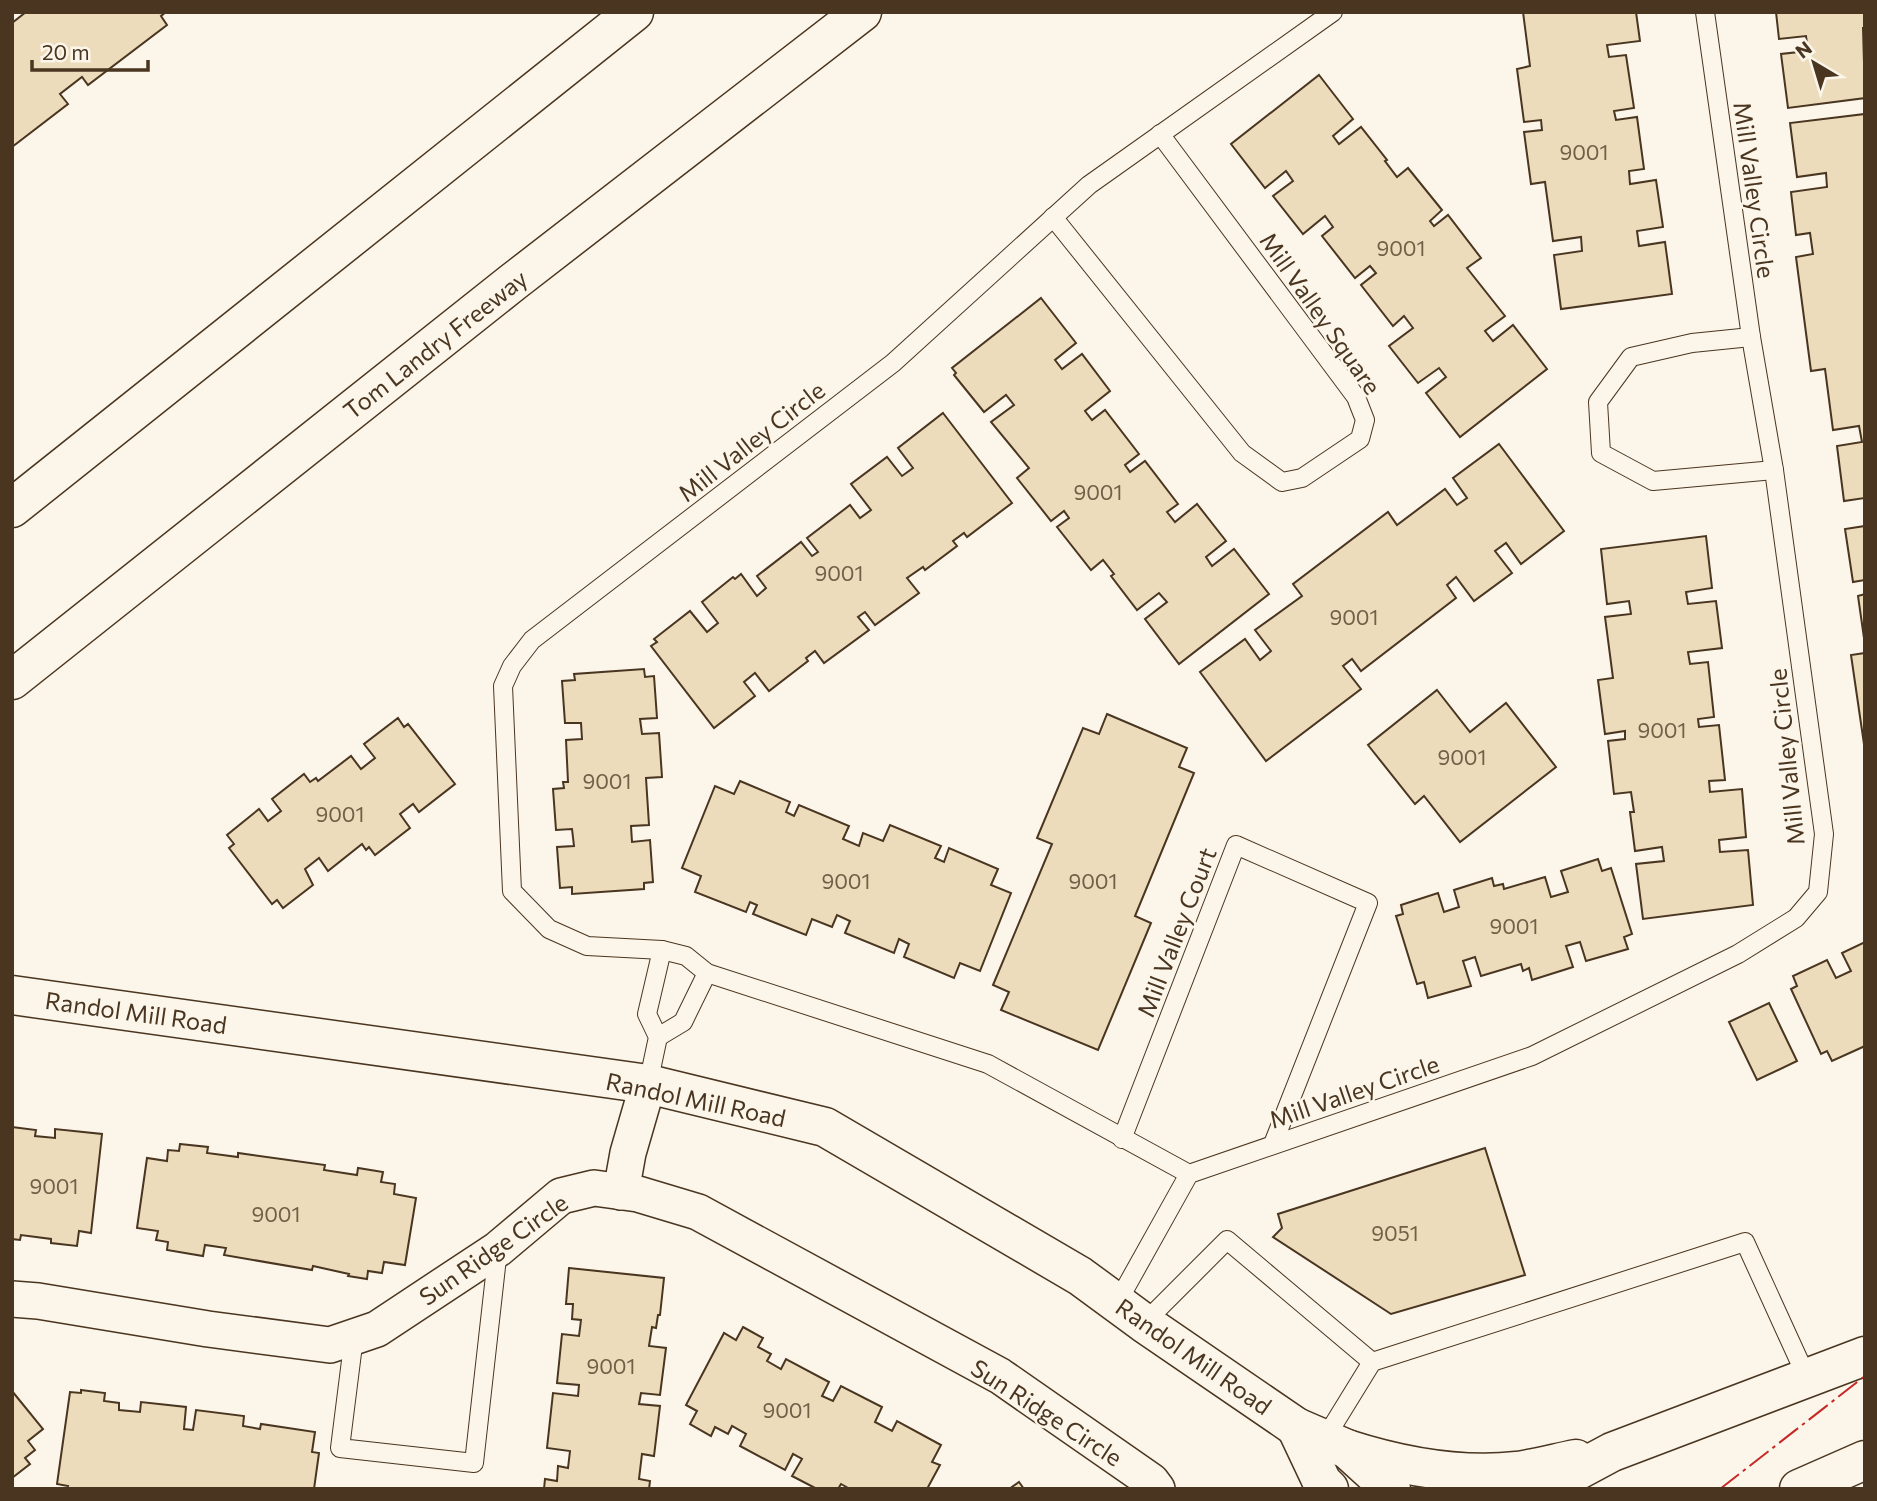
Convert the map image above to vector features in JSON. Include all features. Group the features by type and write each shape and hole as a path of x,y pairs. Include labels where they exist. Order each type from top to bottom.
{"main road":[{"path":"12,508 634,12"},
{"name":"Tom Landry Freeway","path":"12,681 513,282 862,12"},
{"name":"Randol Mill Road","path":"12,995 648,1084 825,1127 1080,1276 1131,1313 1322,1439 1391,1489"},
{"path":"1543,1489 1612,1452 1865,1356"},
{"path":"1322,1439 1380,1460 1467,1471 1517,1471 1612,1452"},
{"name":"Randol Mill Road","path":"1322,1439 1322,1482 1329,1489"},
{"path":"1799,1489 1865,1460"}],"street":[{"path":"621,1192 628,1153 648,1084"},
{"name":"Sun Ridge Circle","path":"12,1299 330,1345 377,1329 498,1250 561,1196 594,1188 638,1194 698,1212 1000,1376 1151,1481 1157,1489"}],"lane":[{"name":"Mill Valley Circle","path":"1333,12 1089,185 893,363 532,640 512,666 503,687 512,891 549,929 587,946 662,950 686,956 707,973 988,1064 1189,1174 1532,1056 1738,954 1796,918 1818,892 1824,834 1774,470 1751,337 1705,12"},
{"name":"Mill Valley Square","path":"1053,217 1242,453 1282,482 1303,478 1360,439 1365,420 1356,397 1160,134"},
{"path":"1751,337 1692,343 1631,357 1598,402 1601,453 1653,481 1774,470"},
{"name":"Mill Valley Court","path":"1122,1139 1236,845 1368,903 1273,1144"},
{"path":"648,1084 658,1037 647,1014 662,950"},
{"path":"658,1037 683,1022 707,973"},
{"path":"1131,1313 1189,1174"},
{"path":"1131,1313 1227,1240 1372,1362"},
{"path":"1322,1439 1372,1362 1745,1242 1807,1378"},
{"path":"354,1337 340,1448 474,1463 498,1250"}],"building":[{"path":"26,12 166,12 161,16 167,25 88,85 82,77 60,94 68,104 12,147 12,23"},
{"path":"1523,12 1636,12 1640,41 1607,45 1609,57 1626,55 1634,108 1614,111 1616,120 1637,117 1644,169 1629,171 1630,184 1656,180 1663,227 1637,231 1639,246 1665,242 1672,294 1561,309 1554,255 1582,251 1581,237 1553,241 1545,182 1531,184 1524,132 1542,130 1541,120 1524,122 1517,69 1530,66"},
{"path":"1776,12 1865,12 1865,98 1788,108 1781,54 1808,51 1806,36 1779,39"},
{"path":"1319,75 1353,119 1333,136 1339,144 1361,127 1397,177 1408,168 1442,210 1430,221 1434,226 1448,215 1481,258 1467,268 1505,316 1485,331 1493,341 1513,325 1547,369 1460,437 1426,393 1446,377 1439,368 1418,383 1389,346 1413,328 1404,316 1393,326 1361,285 1376,273 1370,266 1355,278 1322,236 1333,227 1325,216 1303,234 1273,196 1293,181 1286,171 1265,188 1231,144"},
{"path":"1865,114 1865,498 1844,501 1837,446 1862,442 1859,426 1833,430 1825,369 1811,371 1796,257 1813,254 1810,233 1796,235 1791,192 1827,187 1826,173 1797,177 1790,123"},
{"path":"1041,298 1076,343 1055,360 1062,369 1082,354 1110,391 1085,411 1092,420 1105,410 1139,454 1125,465 1130,472 1145,461 1178,504 1167,512 1175,522 1197,504 1226,541 1206,557 1212,566 1234,549 1269,594 1179,664 1145,619 1167,602 1159,593 1137,610 1111,576 1114,574 1103,560 1091,570 1057,527 1069,518 1064,511 1051,521 1017,478 1029,468 991,422 1014,405 1006,395 984,412 954,375 956,373 952,368"},
{"path":"943,413 1012,503 967,537 964,533 953,541 957,546 925,570 923,567 907,578 919,593 875,625 865,612 858,617 869,630 824,663 815,651 806,658 808,661 769,691 755,673 744,682 755,696 714,728 651,646 657,642 654,639 690,611 707,632 718,623 702,602 733,577 735,579 741,574 757,596 766,588 757,576 801,542 812,556 818,552 807,538 850,505 860,518 871,510 851,484 887,457 902,476 913,468 898,448"},
{"path":"1499,444 1564,531 1521,564 1506,543 1495,551 1512,573 1474,601 1456,577 1447,585 1456,598 1361,671 1352,659 1343,666 1361,689 1266,761 1200,672 1245,639 1260,660 1271,651 1255,630 1302,596 1293,584 1388,512 1397,525 1445,489 1457,505 1467,498 1453,478"},
{"path":"1865,526 1865,580 1853,582 1845,529"},
{"path":"1706,536 1712,588 1686,592 1688,604 1716,601 1722,648 1688,652 1690,664 1708,662 1714,717 1698,719 1699,727 1719,725 1725,780 1709,781 1710,792 1742,789 1746,837 1719,840 1720,852 1748,850 1753,905 1643,919 1636,864 1664,861 1662,847 1635,851 1630,812 1634,812 1631,792 1614,794 1608,741 1625,739 1625,731 1605,734 1598,680 1613,678 1605,617 1631,614 1629,601 1607,604 1601,549"},
{"path":"1865,594 1865,645 1858,596"},
{"path":"1865,653 1865,751 1851,655"},
{"path":"644,669 645,677 654,676 657,718 640,719 642,734 659,733 662,777 646,778 649,825 631,826 632,842 650,840 653,882 644,883 644,889 572,894 572,887 560,888 557,847 574,846 572,829 556,830 553,789 564,788 563,782 568,782 566,740 582,739 581,723 565,723 562,681 575,680 574,674"},
{"path":"1437,690 1470,732 1506,703 1556,767 1460,842 1424,796 1415,804 1368,745"},
{"path":"1107,714 1187,748 1179,767 1194,773 1135,916 1151,923 1098,1050 1001,1010 1009,992 993,985 1052,844 1037,838 1083,728 1099,734"},
{"path":"398,718 404,727 408,724 455,784 419,812 413,804 400,814 410,828 375,855 369,847 366,850 362,844 328,871 319,858 305,869 313,885 283,908 277,900 272,904 229,848 234,844 227,835 259,809 268,821 281,811 272,799 304,774 310,782 316,778 318,781 351,756 361,769 375,758 364,744"},
{"path":"740,781 790,802 786,812 794,816 799,805 849,826 843,839 859,846 863,833 883,841 890,825 941,846 935,858 944,862 949,848 998,869 991,885 1011,893 980,971 960,963 954,978 904,957 909,944 899,939 894,953 845,933 850,921 837,915 832,927 812,919 806,935 753,914 757,905 750,902 746,912 695,892 701,876 682,868 715,786 734,794"},
{"path":"1598,859 1602,871 1611,868 1632,934 1624,937 1628,949 1586,961 1580,942 1566,946 1573,967 1532,980 1529,968 1523,971 1521,964 1481,976 1475,957 1463,961 1471,986 1428,998 1424,982 1417,984 1396,916 1403,914 1401,905 1438,893 1444,912 1459,907 1454,890 1492,878 1494,886 1503,884 1504,889 1545,877 1551,897 1568,892 1561,871"},
{"path":"1865,942 1865,1046 1832,1061 1827,1051 1821,1054 1791,989 1797,986 1793,976 1827,960 1836,978 1851,971 1842,953"},
{"path":"1769,1003 1797,1061 1757,1080 1729,1022"},
{"path":"12,1127 36,1130 35,1136 55,1138 55,1129 102,1134 91,1233 79,1231 77,1246 21,1235 20,1240 12,1239"},
{"path":"180,1144 208,1147 207,1153 238,1157 238,1153 325,1165 324,1170 357,1175 358,1168 383,1172 381,1182 395,1184 394,1194 416,1198 405,1265 384,1262 382,1273 368,1271 367,1279 313,1266 312,1270 224,1255 226,1248 205,1245 203,1256 167,1250 168,1242 156,1240 158,1231 137,1228 147,1158 167,1161 168,1150 179,1151"},
{"path":"1485,1148 1525,1275 1391,1314 1273,1237 1282,1228 1278,1214"},
{"path":"569,1268 664,1278 660,1315 656,1328 652,1327 649,1346 666,1348 660,1395 641,1393 639,1404 660,1406 654,1456 642,1454 639,1479 650,1481 649,1489 544,1489 545,1479 557,1481 558,1466 568,1468 570,1451 547,1448 553,1393 578,1396 579,1385 557,1383 562,1334 579,1336 581,1320 572,1319 573,1304 566,1304"},
{"path":"743,1327 763,1338 758,1347 771,1354 767,1361 781,1369 786,1359 829,1382 822,1396 833,1401 841,1386 882,1407 875,1422 892,1431 897,1421 941,1445 932,1462 940,1465 927,1489 850,1489 841,1484 838,1489 817,1489 792,1476 802,1459 793,1454 785,1470 740,1446 746,1434 732,1426 728,1434 715,1427 711,1436 690,1424 697,1411 686,1405 724,1333 736,1340"},
{"path":"81,1390 105,1393 104,1401 119,1403 119,1410 140,1412 141,1402 186,1407 184,1429 193,1430 196,1410 244,1416 243,1426 260,1429 261,1424 315,1432 312,1452 319,1453 314,1489 67,1489 68,1486 57,1484 70,1392 81,1393"},
{"path":"12,1391 43,1429 28,1441 35,1450 25,1458 30,1464 12,1478"},
{"path":"1019,1482 1024,1489 1009,1489"}],"power":[{"path":"1720,1489 1865,1376"}]}
